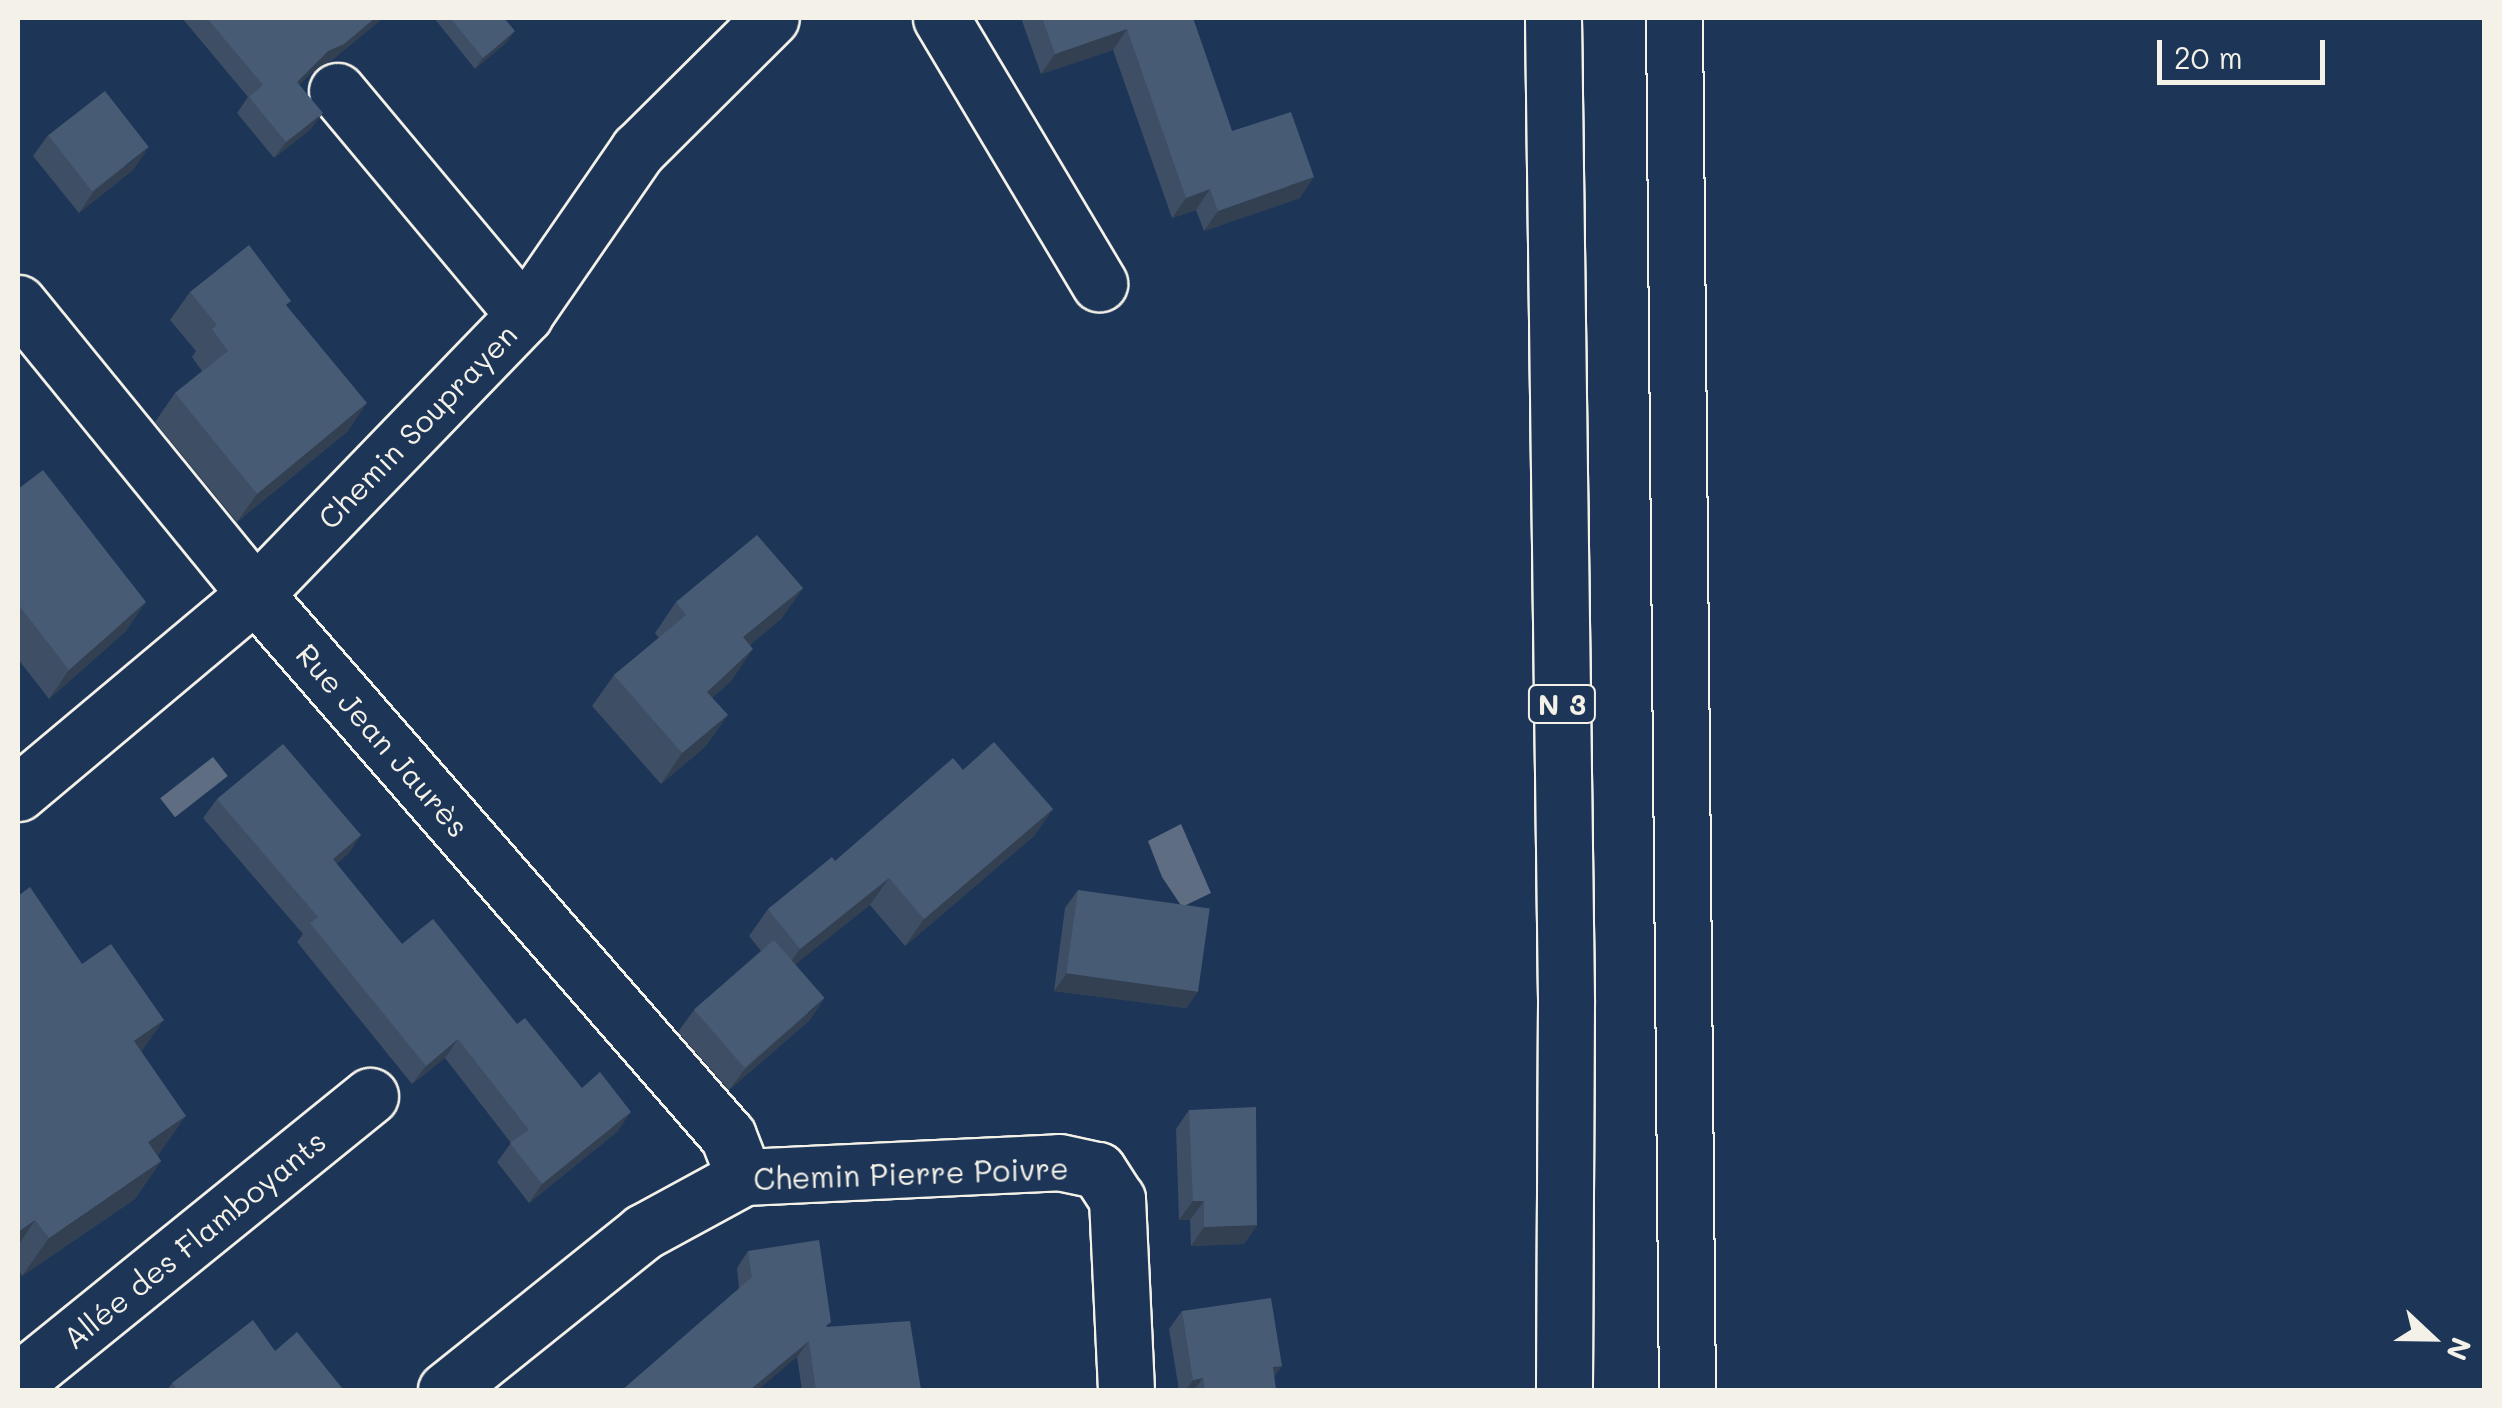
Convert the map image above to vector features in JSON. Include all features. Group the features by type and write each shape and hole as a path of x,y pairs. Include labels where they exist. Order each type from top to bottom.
{"main road":[{"name":"Chemin Souprayen","path":"18,793 255,594 524,315 638,150 771,18"},
{"path":"940,18 1100,283"},
{"name":"N 3","path":"1554,18 1566,1003 1564,1390"},
{"path":"1674,18 1686,1390"},
{"path":"337,92 524,315"},
{"name":"Rue Jean Jaurès","path":"18,303 255,594 728,1136 744,1177"},
{"name":"Allée des Flamboyants","path":"18,1381 370,1096"},
{"name":"Chemin Pierre Poivre","path":"446,1390 643,1232 744,1177 1059,1162 1098,1170 1117,1199 1126,1390"}],"water":[{"path":"213,757 228,776 175,817 160,798"},
{"path":"1181,824 1211,893 1182,907 1162,877 1148,841"}],"building":[{"path":"207,18 375,18 344,44 328,51 297,82 323,113 286,142 249,97 263,85"},
{"path":"450,18 504,18 515,31 483,58"},
{"path":"1042,18 1193,18 1232,131 1291,112 1314,177 1218,211 1210,189 1186,198 1127,29 1055,54"},
{"path":"105,91 149,147 92,191 48,135"},
{"path":"249,245 291,301 286,305 367,403 257,494 175,393 228,351 212,329 217,325 190,292"},
{"path":"43,470 146,602 69,670 18,604 18,489"},
{"path":"757,535 803,588 743,637 753,649 707,692 728,715 682,753 614,675 686,615 676,602"},
{"path":"994,742 1053,809 924,919 889,878 800,949 768,909 832,857 835,861 953,758 963,770"},
{"path":"283,744 361,835 333,859 402,944 433,919 517,1024 525,1018 582,1088 600,1072 631,1112 542,1184 510,1143 529,1130 458,1039 426,1066 310,923 318,917 217,799"},
{"path":"30,887 82,964 111,944 164,1020 134,1041 186,1116 148,1142 161,1161 49,1238 35,1220 18,1232 18,896"},
{"path":"1078,890 1210,909 1198,992 1066,973"},
{"path":"774,940 825,998 745,1068 694,1010"},
{"path":"1256,1107 1257,1225 1204,1227 1204,1201 1193,1201 1189,1110"},
{"path":"819,1240 831,1322 825,1327 910,1321 921,1390 816,1390 809,1341 750,1390 622,1390 752,1277 748,1251"},
{"path":"1271,1298 1282,1366 1273,1367 1276,1390 1205,1390 1203,1378 1193,1380 1182,1311"},
{"path":"253,1320 275,1351 297,1332 342,1388 178,1390 172,1383"}]}
